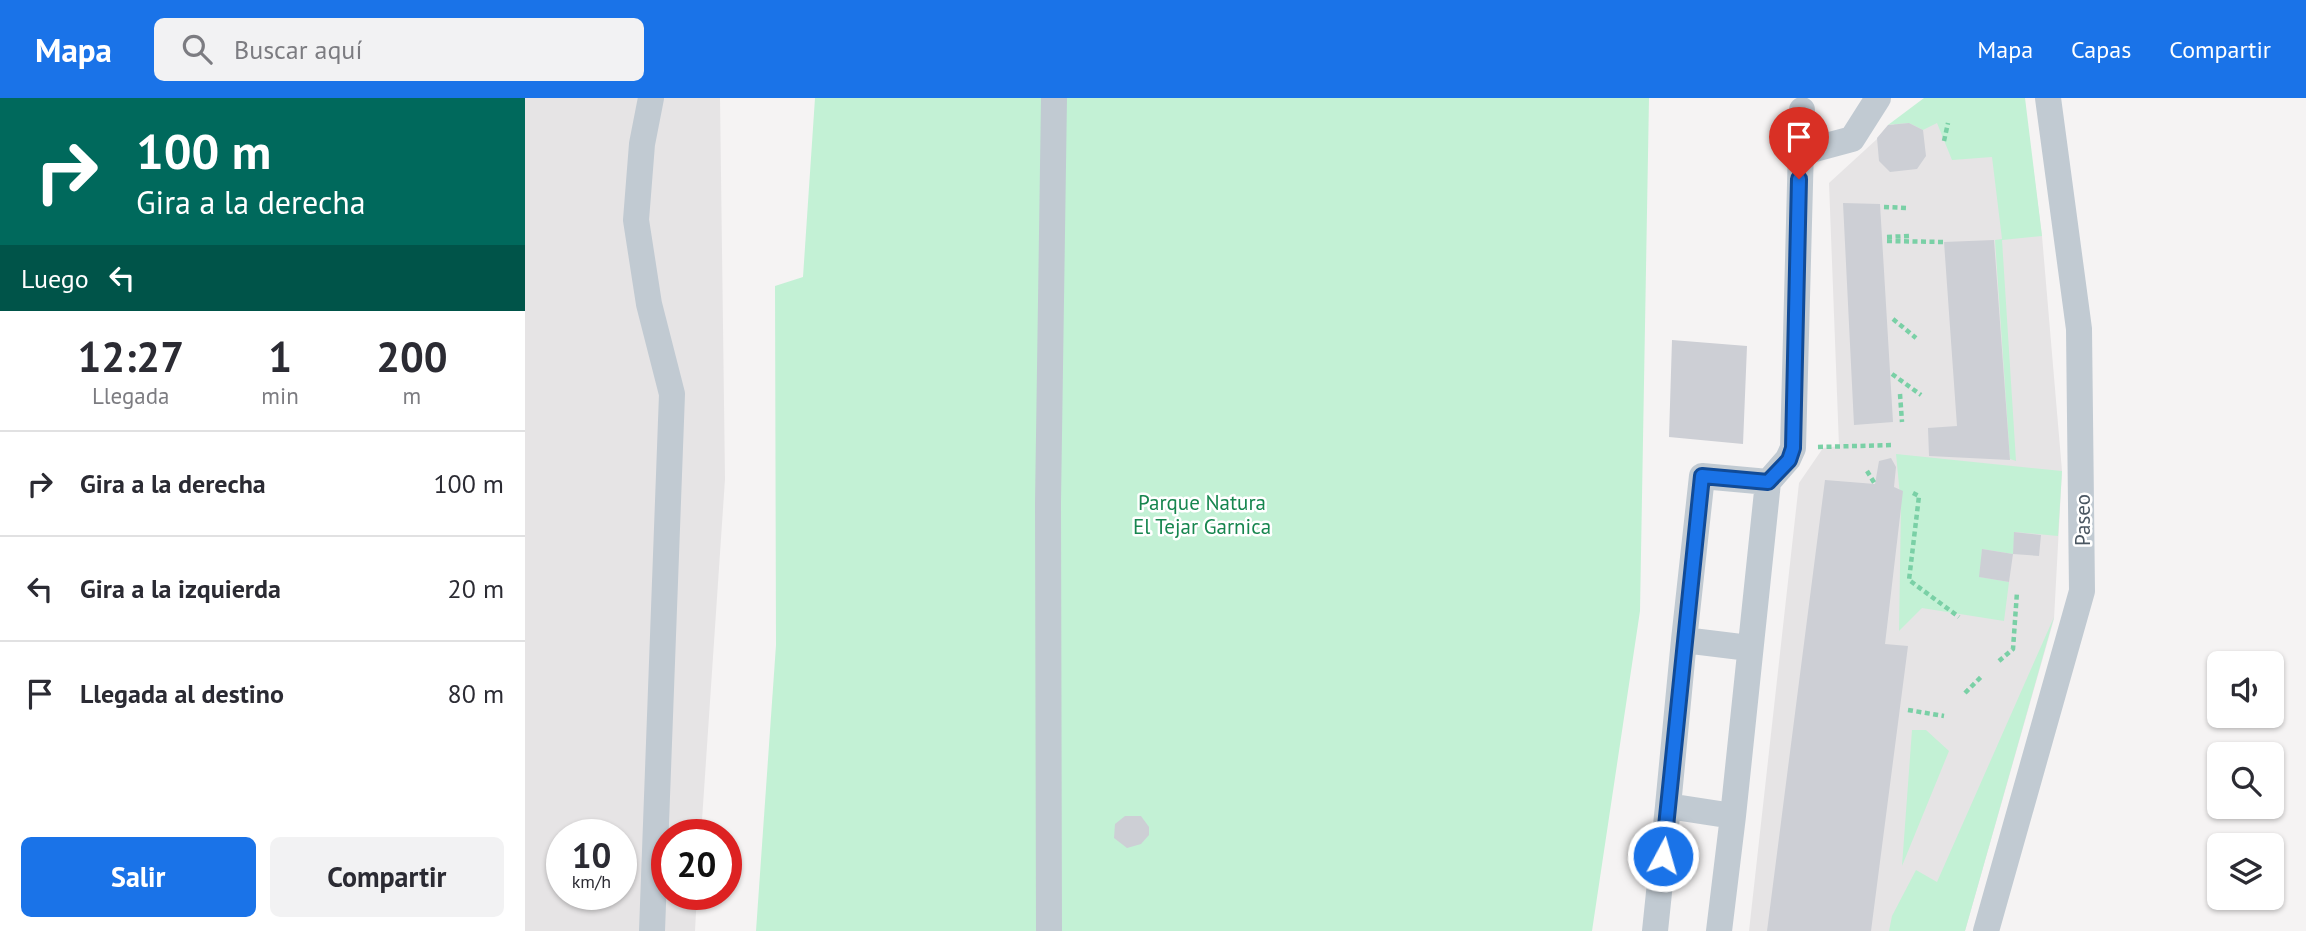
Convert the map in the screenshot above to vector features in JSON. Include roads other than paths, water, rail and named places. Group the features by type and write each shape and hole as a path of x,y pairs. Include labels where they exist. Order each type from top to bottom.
{"street":[{"path":"651,98 642,144 636,220 649,304 672,394 652,931"},
{"path":"1049,931 1048,503 1054,98"},
{"path":"1800,152 1852,139 1878,98"},
{"name":"Paseo","path":"1986,931 2082,591 2079,329 2048,98"},
{"path":"1719,931 1768,482 1789,460 1793,448 1802,110"},
{"path":"1655,931 1702,476 1768,482"},
{"path":"1684,640 1749,648"},
{"path":"1668,806 1733,816"}],"park label":[{"name":"Parque Natura El Tejar Garnica","path":"1202,514"}]}
